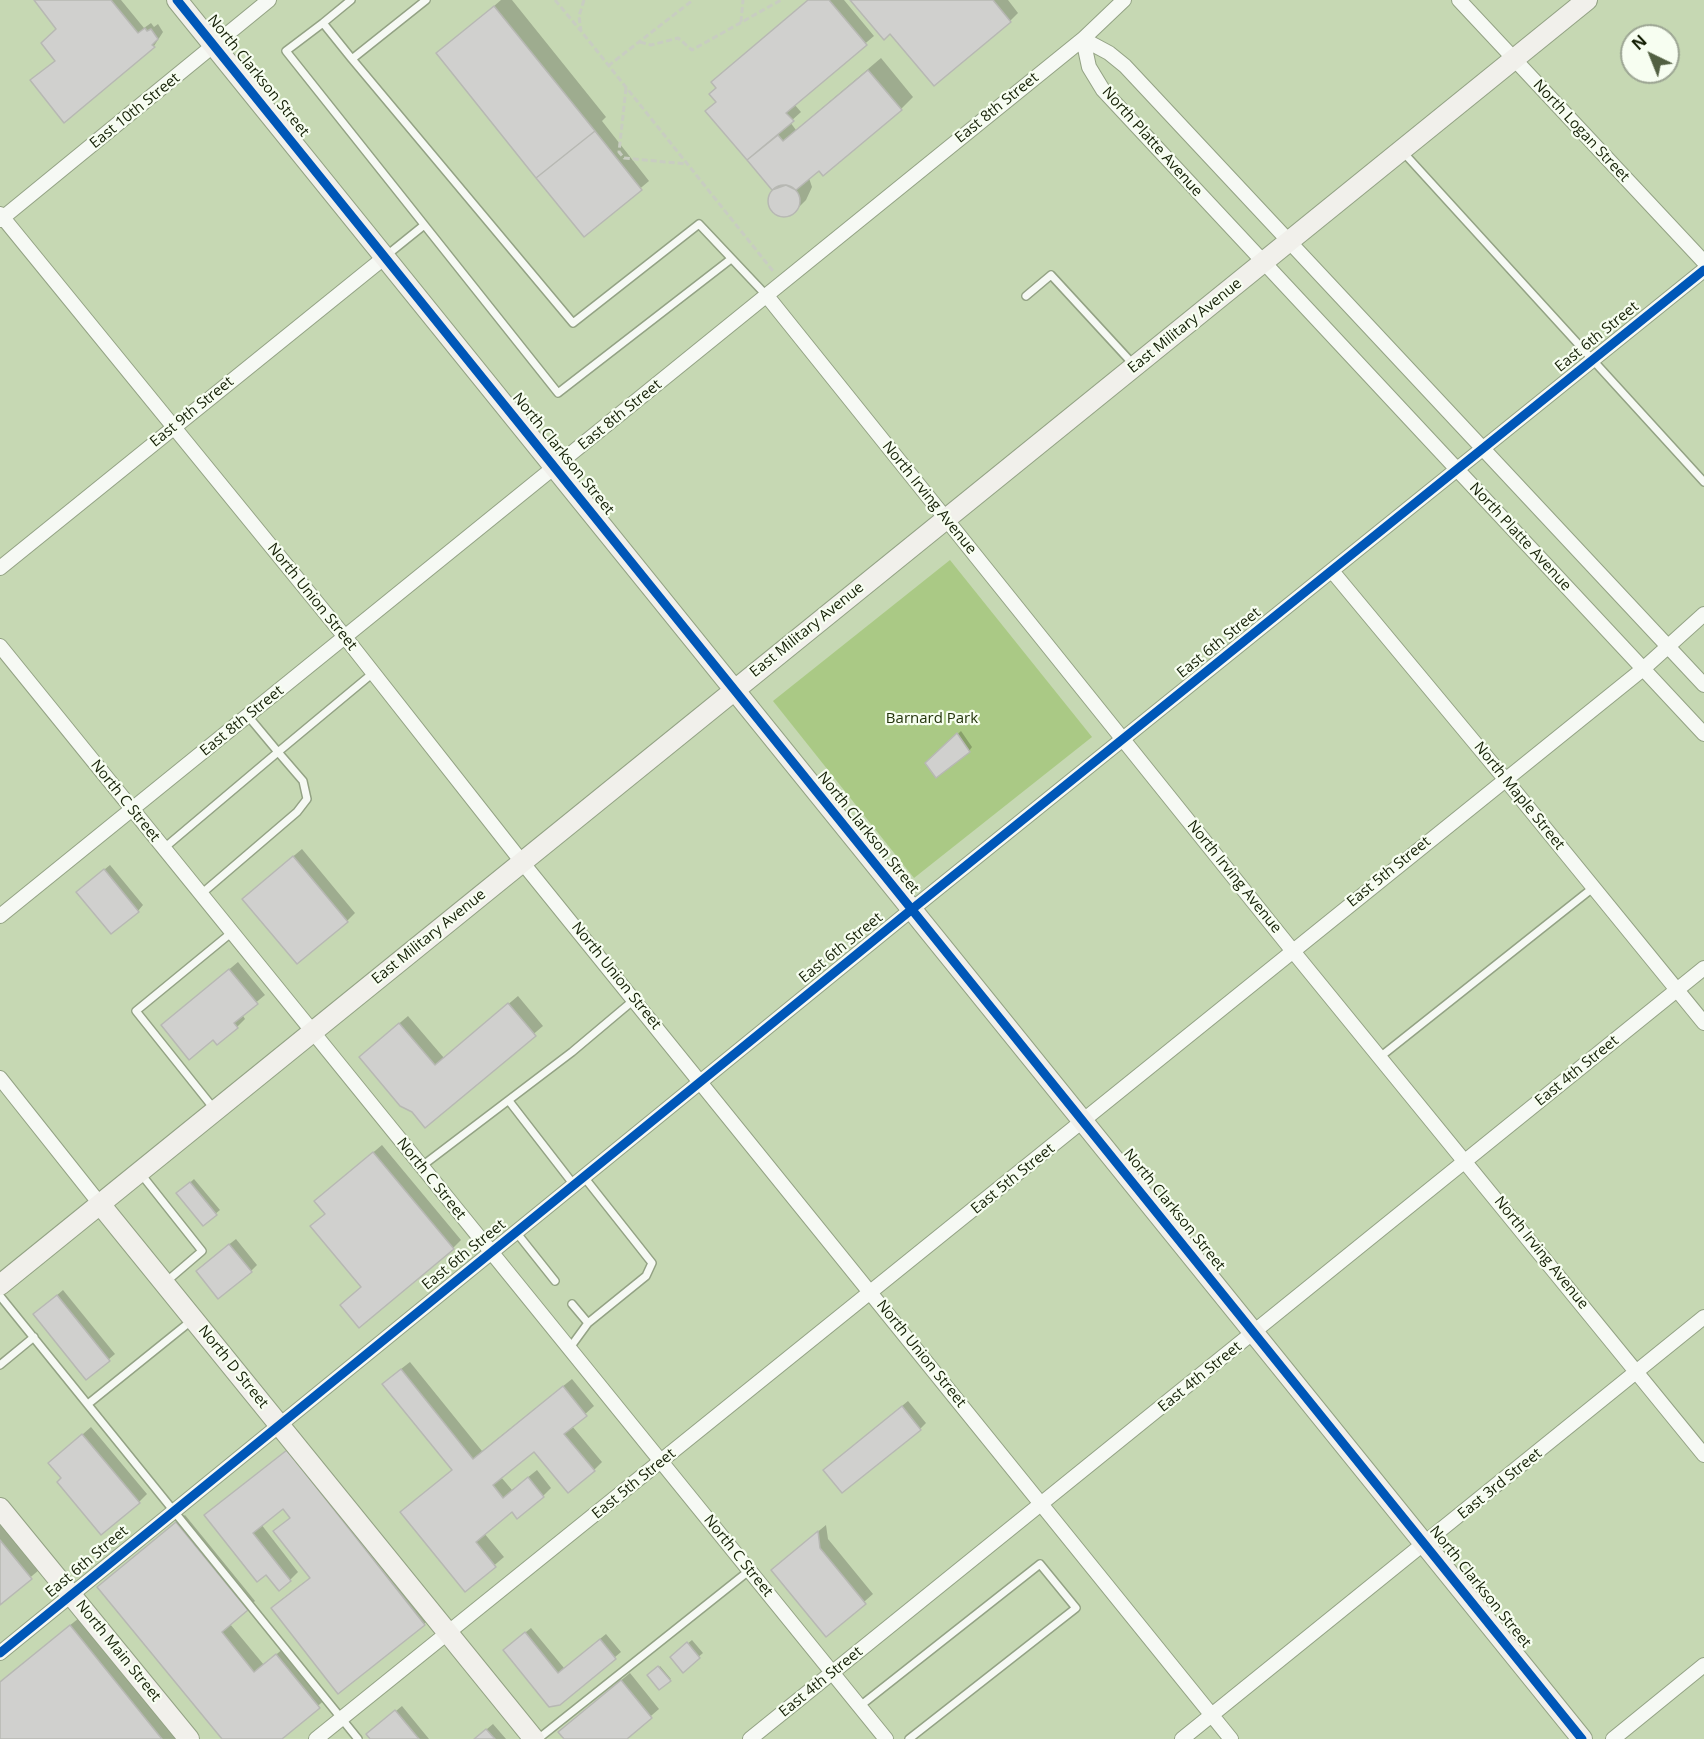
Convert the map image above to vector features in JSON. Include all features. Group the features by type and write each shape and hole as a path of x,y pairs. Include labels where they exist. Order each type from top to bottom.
{"main road":[{"name":"North Clarkson Street","path":"177,0 1083,1123 1426,1543 1582,1739"},
{"name":"East Military Avenue","path":"0,1285 733,689 1587,0"},
{"name":"North D Street","path":"100,1204 536,1739"},
{"name":"North Main Street","path":"0,1508 189,1739"}],"street":[{"name":"East 10th Street","path":"1,217 269,0"},
{"name":"East 8th Street","path":"0,916 1083,39 1124,0"},
{"name":"North Logan Street","path":"1459,0 1704,262"},
{"name":"North Platte Avenue","path":"1083,39 1109,53 1125,66 1704,686"},
{"name":"North Platte Avenue","path":"1083,39 1089,67 1103,90 1704,734"},
{"name":"North Union Street","path":"1,217 174,426 522,862 1231,1739"},
{"name":"East 9th Street","path":"0,568 385,257"},
{"name":"East 6th Street","path":"0,1653 911,910 1125,740 1704,270"},
{"name":"North Irving Avenue","path":"767,296 1292,950 1704,1455"},
{"name":"North Maple Street","path":"1332,571 1704,1023"},
{"name":"East 5th Street","path":"316,1739 1083,1123 1292,950 1643,669 1704,614"},
{"name":"North C Street","path":"0,646 886,1739"},
{"name":"East 4th Street","path":"750,1739 1704,968"},
{"name":"North D Street","path":"0,1078 100,1204"},
{"name":"East 3rd Street","path":"1182,1739 1704,1317"},
{"path":"1613,1739 1704,1665"}],"lane":[{"path":"351,0 286,51 558,393 731,259"},
{"path":"352,59 426,0"},
{"path":"323,23 573,323 699,224 767,296"},
{"path":"1402,150 1704,482"},
{"path":"385,257 423,226"},
{"path":"1026,297 1051,275 1135,366"},
{"path":"163,849 373,673"},
{"path":"200,895 297,812 308,799 303,781 248,716"},
{"path":"1380,1057 1594,887"},
{"path":"215,1110 136,1011 231,933"},
{"path":"421,1167 509,1101 635,999"},
{"path":"509,1101 651,1263 646,1276 588,1323 569,1349"},
{"path":"140,1172 202,1251 165,1283"},
{"path":"516,1232 555,1281"},
{"path":"0,1296 358,1739"},
{"path":"572,1304 588,1323"},
{"path":"88,1404 194,1319"},
{"path":"0,1365 34,1337"},
{"path":"860,1706 1040,1564 1076,1608 909,1739"},
{"path":"536,1739 750,1570"}],"path":[{"path":"555,0 783,283"},
{"path":"581,31 579,16 584,0"},
{"path":"608,66 693,0"},
{"path":"741,23 743,0"},
{"path":"640,42 651,45 678,38 692,50 781,0"},
{"path":"626,88 619,152 624,158 687,164"}],"green space":[{"name":"Barnard Park","path":"950,560 1092,737 914,878 773,701"}],"building":[{"path":"34,0 111,0 138,33 145,28 147,31 151,29 158,39 152,45 155,47 64,123 30,80 55,61 41,43 56,29"},
{"path":"808,0 829,0 867,45 786,113 794,121 747,160 705,111 716,102 709,94 716,88 711,82"},
{"path":"850,0 993,0 1011,22 934,86 890,34 884,40"},
{"path":"494,6 595,131 536,178 436,53"},
{"path":"868,70 902,110 823,176 819,171 796,190 786,185 772,190 747,160 778,135 783,141"},
{"path":"595,131 642,190 584,237 536,178"},
{"path":"784,185 796,189 800,201 796,213 784,217 772,213 768,201 772,189"},
{"path":"957,733 970,752 936,778 925,763"},
{"path":"293,856 348,922 297,964 242,899"},
{"path":"104,869 139,912 111,934 76,892"},
{"path":"229,969 258,1004 234,1023 238,1028 217,1045 213,1040 189,1060 161,1025"},
{"path":"508,1003 536,1036 425,1128 412,1112 400,1106 359,1057 399,1023 435,1065"},
{"path":"373,1152 454,1249 359,1328 340,1305 361,1287 310,1226 325,1214 314,1201"},
{"path":"190,1182 217,1215 203,1226 176,1193"},
{"path":"229,1244 252,1272 218,1299 196,1271"},
{"path":"57,1295 110,1361 86,1380 33,1314"},
{"path":"401,1369 473,1459 563,1386 587,1416 564,1434 595,1471 568,1493 534,1452 493,1485 503,1498 528,1477 544,1497 517,1519 512,1512 476,1542 496,1567 465,1592 400,1512 452,1470 382,1384"},
{"path":"902,1406 921,1430 842,1493 823,1470"},
{"path":"82,1434 140,1503 101,1535 57,1482 61,1478 48,1463"},
{"path":"287,1450 425,1625 338,1694 271,1608 310,1578 273,1531 290,1518 283,1509 253,1533 291,1581 279,1591 266,1575 257,1582 204,1515"},
{"path":"176,1522 248,1610 222,1632 254,1672 276,1654 320,1708 282,1739 222,1739 97,1587"},
{"path":"818,1531 820,1548 866,1604 826,1637 771,1570"},
{"path":"0,1540 32,1579 0,1605"},
{"path":"70,1625 162,1739 0,1739 0,1682"},
{"path":"525,1632 558,1673 600,1639 616,1659 560,1705 549,1707 503,1650"},
{"path":"687,1642 700,1658 683,1673 670,1657"},
{"path":"658,1666 671,1681 659,1690 647,1675"},
{"path":"621,1680 652,1718 627,1739 564,1739 558,1732"},
{"path":"395,1710 419,1739 370,1739 366,1734"},
{"path":"486,1729 495,1739 474,1739"}],"cycle path":[{"path":"177,0 1582,1739"},
{"path":"0,1653 911,910 1704,270"}]}
